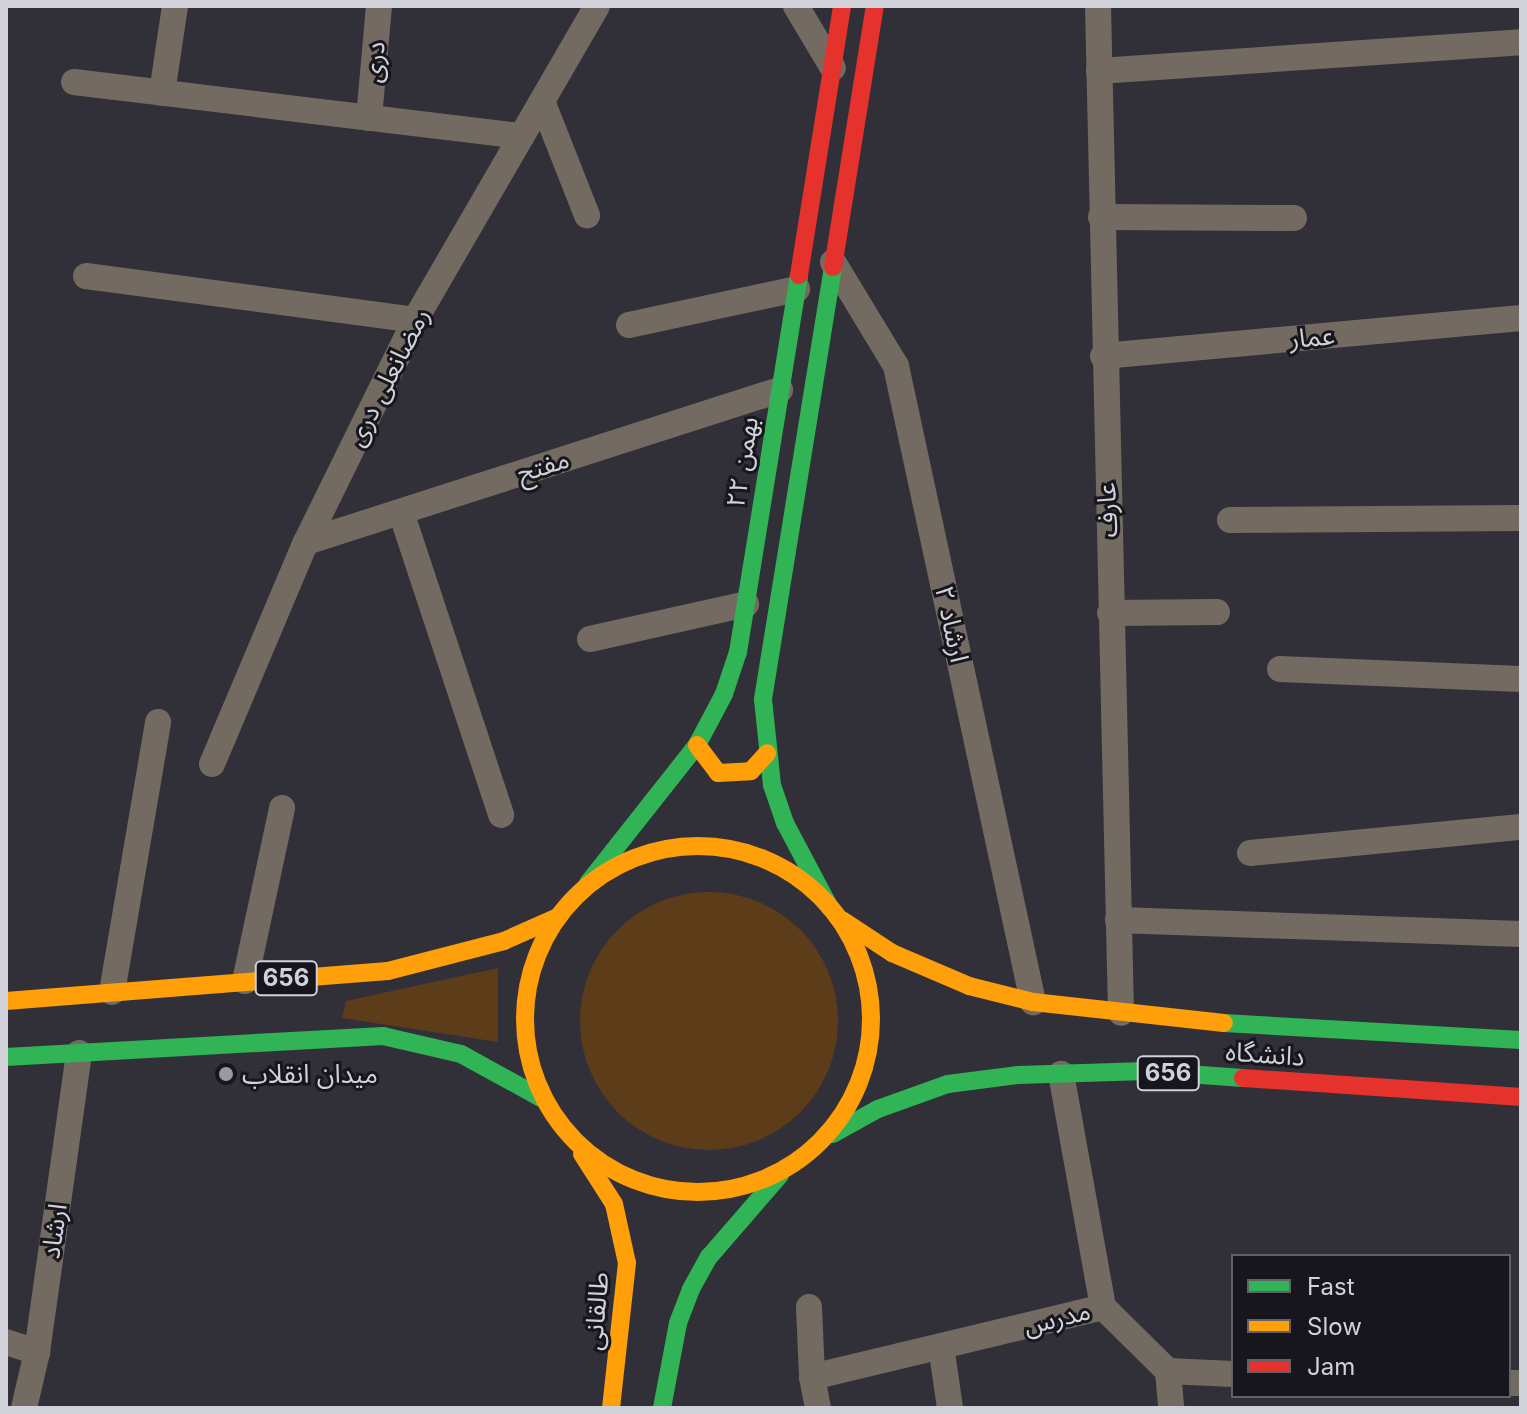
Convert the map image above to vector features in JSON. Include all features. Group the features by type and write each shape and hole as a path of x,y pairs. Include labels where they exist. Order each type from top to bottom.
{"main road":[{"name":"۲۲ بهمن","path":"588,883 697,745 724,694 746,604 842,6"},
{"path":"836,914 785,823 767,753 763,699 875,6"},
{"path":"697,745 718,773 751,771 767,753"},
{"name":"656","path":"677,847 724,849 767,861 807,884 836,914 861,964 872,1011 863,1071 852,1100 826,1138 787,1167 744,1188 694,1193 649,1185 608,1167 571,1137 541,1098 526,1052 526,1005 534,959 558,917 588,883 628,858 677,847"},
{"name":"دانشگاه","path":"836,914 892,953 969,986 1033,1002 1121,1013 1521,1040"},
{"name":"656","path":"6,1001 245,981 298,985 443,960 558,917"},
{"name":"656","path":"6,1057 300,1033 383,1036 461,1054 541,1098"},
{"name":"دانشگاه","path":"826,1138 878,1109 948,1084 1061,1074 1147,1071 1521,1097"},
{"name":"طالقانی","path":"571,1137 614,1204 627,1263 611,1408"},
{"path":"662,1408 678,1323 691,1289 709,1257 787,1167"}],"street":[{"path":"162,93 175,6"},
{"name":"دری","path":"369,118 379,6"},
{"name":"رمضانعلی دری","path":"212,764 306,542 415,320 597,6"},
{"path":"796,6 833,68"},
{"name":"عارف","path":"1098,6 1103,356 1121,1013"},
{"path":"1099,71 1521,42"},
{"path":"74,82 522,136"},
{"path":"542,101 587,215"},
{"path":"1101,217 1294,218"},
{"name":"ارشاد ۲","path":"833,262 896,366 1033,1002"},
{"path":"86,276 415,320"},
{"path":"629,325 797,289"},
{"name":"عمار","path":"1103,356 1521,318"},
{"name":"مفتح","path":"306,542 780,390"},
{"path":"401,512 501,815"},
{"path":"1230,520 1521,518"},
{"path":"590,639 746,604"},
{"path":"1110,613 1217,612"},
{"path":"1280,669 1521,679"},
{"path":"112,992 158,722"},
{"path":"245,981 282,808"},
{"path":"1250,853 1521,827"},
{"path":"1118,920 1521,934"},
{"name":"ارشاد","path":"24,1408 37,1352 79,1053"},
{"name":"مدرس","path":"812,1377 1103,1307 1061,1074"},
{"path":"809,1307 812,1377 818,1408"},
{"path":"1103,1307 1168,1371 1171,1408"},
{"path":"6,1342 37,1352"},
{"path":"941,1346 950,1408"},
{"path":"1168,1371 1231,1374"}],"shaded area":[{"path":"696,892 722,892 770,907 791,921 809,939 823,960 833,984 838,1021 836,1046 823,1082 809,1103 791,1121 770,1135 746,1145 722,1150 696,1150 648,1135 627,1121 609,1103 595,1082 585,1058 580,1034 580,1008 595,960 609,939 627,921 648,907 672,897"},
{"path":"498,968 498,1042 342,1018 346,1001"}],"traffic: fast":[{"path":"830,908 785,823 772,785 763,699 833,267"},
{"path":"588,883 697,745 724,694 738,652 799,275"},
{"path":"1224,1023 1521,1040"},
{"path":"6,1057 383,1036 461,1054 541,1098"},
{"path":"833,1134 878,1109 948,1084 1018,1075 1147,1071 1243,1078"},
{"path":"662,1408 678,1323 691,1289 709,1257 780,1175"}],"traffic: slow":[{"path":"697,745 718,773 751,771 767,753"},
{"path":"698,846 732,850 764,859 808,885 832,909 858,953 867,985 871,1019 867,1053 858,1085 832,1129 808,1153 764,1179 732,1188 698,1192 664,1188 632,1179 588,1153 564,1129 538,1085 529,1053 525,1019 529,985 538,953 564,909 588,885 632,859 664,850 698,846"},
{"path":"6,1001 388,971 504,941 558,917"},
{"path":"842,920 892,953 969,986 1033,1002 1224,1023"},
{"path":"582,1154 614,1204 627,1263 611,1408"}],"traffic: jam":[{"path":"799,275 842,6"},
{"path":"833,267 875,6"},
{"path":"1243,1078 1521,1097"}],"place":[{"name":"میدان انقلاب","path":"226,1074"}]}
